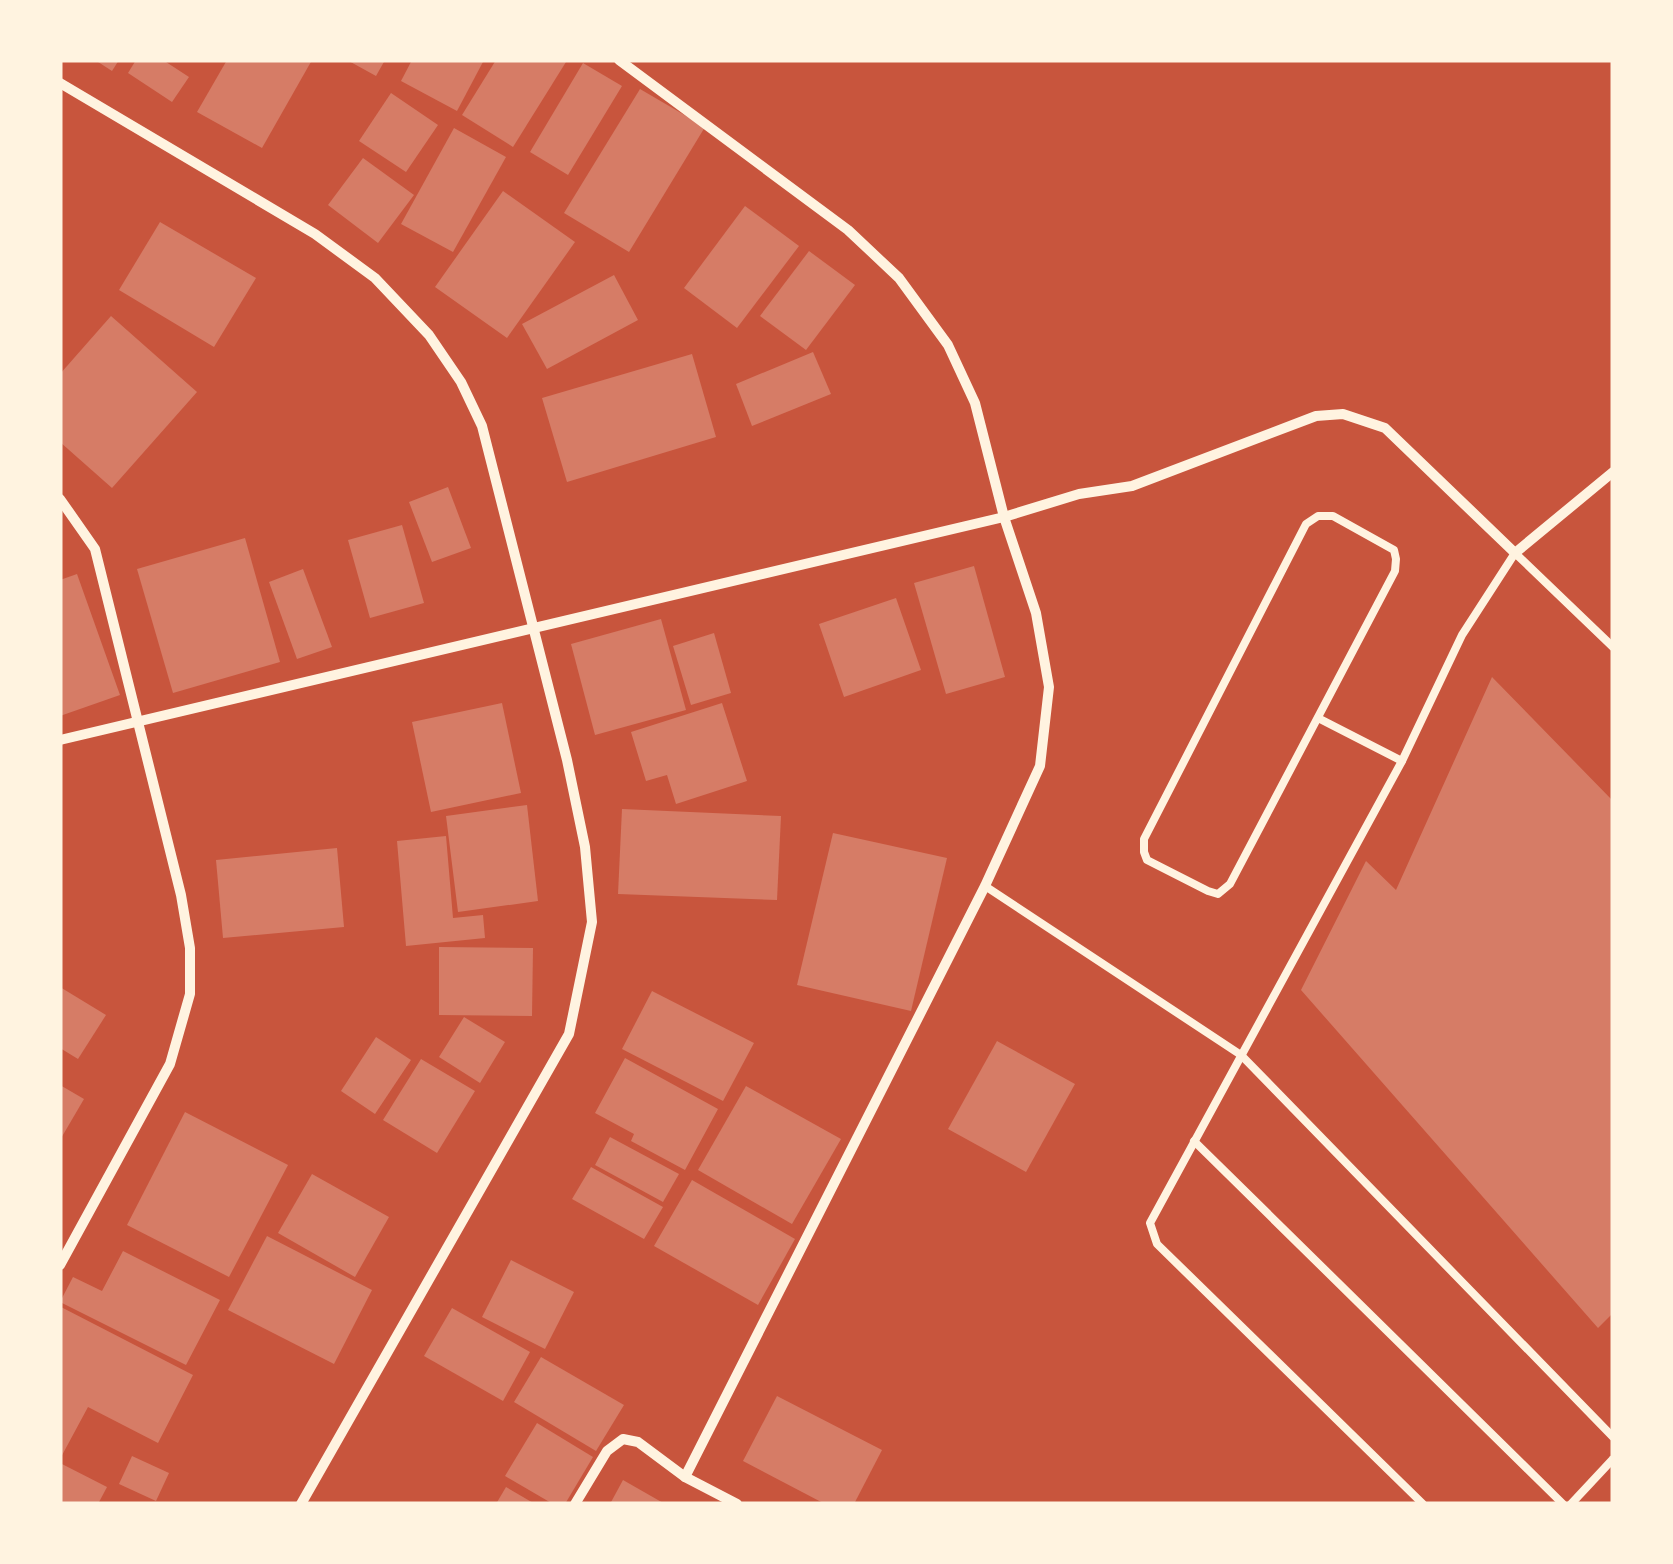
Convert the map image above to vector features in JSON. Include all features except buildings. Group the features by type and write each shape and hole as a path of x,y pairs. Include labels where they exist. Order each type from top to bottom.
{"street":[{"path":"619,60 848,230 899,278 948,345 975,403 1004,517 1036,612 1049,687 1040,766 985,886 684,1477"},
{"path":"60,83 315,234 375,278 429,335 461,382 482,426 567,760 587,866 592,922 569,1034 300,1504"},
{"path":"60,740 1004,517 1079,494 1132,486 1316,416 1344,414 1384,428 1515,553 1613,472"},
{"path":"60,499 95,549 181,895 190,948 190,994 170,1064 60,1265"},
{"path":"575,1504 607,1451 623,1439 638,1442 684,1477 737,1504"}],"lane":[{"path":"1318,516 1333,516 1394,550 1396,559 1395,570 1318,718 1230,884 1218,894 1147,860 1144,839 1306,524 1318,516"},
{"path":"1422,1504 1157,1244 1150,1223 1402,761 1462,635 1515,553 1613,647"},
{"path":"1318,718 1402,761"},
{"path":"985,886 1241,1056 1613,1436"},
{"path":"1194,1141 1563,1504"},
{"path":"1572,1504 1613,1459"}]}
